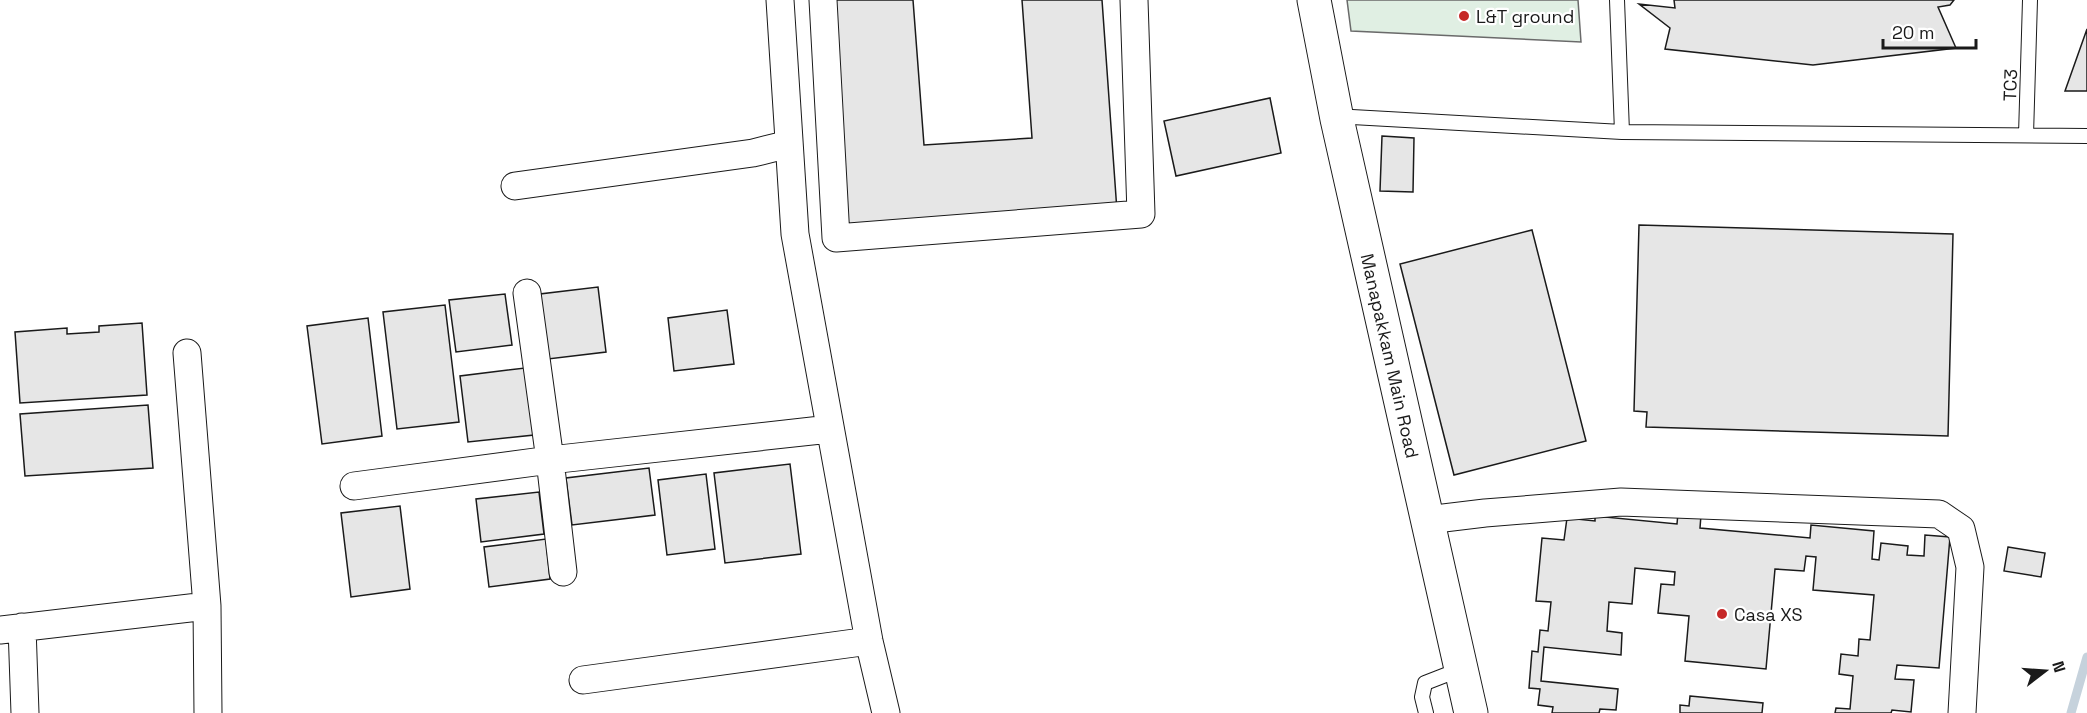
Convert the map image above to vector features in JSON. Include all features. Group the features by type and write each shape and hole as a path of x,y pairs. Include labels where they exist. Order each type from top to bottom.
{"main road":[{"name":"Manapakkam Main Road","path":"1314,0 1337,119 1471,713"}],"street":[{"path":"780,0 795,234 869,641 886,713"},
{"path":"823,0 836,238 1141,214 1134,0"},
{"path":"515,186 753,153 789,144"},
{"path":"527,293 563,572"},
{"path":"187,353 207,606 208,713"},
{"path":"354,486 550,460 830,429"},
{"path":"1427,520 1621,502 1939,514 1961,529 1970,567 1962,713"},
{"path":"25,713 11,629 207,606"},
{"path":"583,680 869,641"}],"lane":[{"path":"1617,0 1622,132"},
{"name":"TC3","path":"2026,135 2031,0"},
{"path":"1337,119 1352,117 1622,132 2087,136"},
{"path":"1426,713 1422,697 1425,683 1461,669"}],"green space":[{"name":"L&T ground","path":"1347,0 1578,0 1581,42 1351,31"}],"building":[{"path":"831,0 913,0 924,145 1032,138 1022,0 1102,0 1117,211 847,230"},
{"path":"1674,0 1954,0 1950,5 1938,7 1956,48 1813,65 1665,49 1670,28 1639,4 1675,8"},
{"path":"2087,29 2087,91 2065,91"},
{"path":"1270,98 1281,153 1176,176 1164,121"},
{"path":"1382,136 1414,138 1413,192 1380,191"},
{"path":"1639,225 1953,234 1948,436 1646,427 1647,412 1634,411"},
{"path":"1532,230 1586,441 1454,475 1400,264"},
{"path":"598,287 606,352 548,359 540,294"},
{"path":"505,294 512,345 456,352 449,300"},
{"path":"445,305 459,422 397,429 383,312"},
{"path":"727,310 734,364 674,371 668,318"},
{"path":"368,318 382,436 322,444 307,326"},
{"path":"142,323 147,395 20,403 15,332 67,328 67,334 99,332 99,326"},
{"path":"525,368 534,435 468,442 460,376"},
{"path":"148,405 153,468 25,476 20,414"},
{"path":"790,464 801,554 725,563 714,473"},
{"path":"649,468 655,515 572,525 566,478"},
{"path":"706,474 715,549 667,555 658,480"},
{"path":"539,492 544,534 481,542 476,499"},
{"path":"400,506 410,589 351,597 341,513"},
{"name":"Casa XS","path":"1678,513 1701,515 1700,528 1810,538 1811,525 1874,531 1872,559 1879,560 1881,543 1908,546 1907,555 1924,556 1925,535 1950,537 1939,668 1897,665 1895,679 1914,680 1911,712 1892,710 1891,713 1835,713 1836,708 1850,709 1853,676 1839,674 1841,654 1858,656 1859,639 1870,640 1874,595 1813,590 1816,557 1806,556 1804,571 1775,569 1766,669 1685,661 1689,616 1658,613 1661,584 1674,585 1675,572 1635,568 1632,604 1609,602 1607,631 1622,633 1621,655 1544,647 1541,681 1618,689 1616,710 1600,709 1599,713 1552,713 1553,707 1538,705 1540,689 1529,688 1532,651 1538,652 1540,630 1548,631 1551,602 1536,601 1542,538 1564,540 1567,518 1595,521 1595,516 1677,524"},
{"path":"546,539 550,579 489,587 484,547"},
{"path":"2008,547 2045,553 2041,577 2004,571"},
{"path":"1690,696 1763,703 1762,713 1680,713 1680,705 1689,706"}],"waterway":[{"path":"2071,713 2087,657"}],"place":[{"name":"L&T ground","path":"1464,16"},
{"name":"Casa XS","path":"1722,614"}]}
